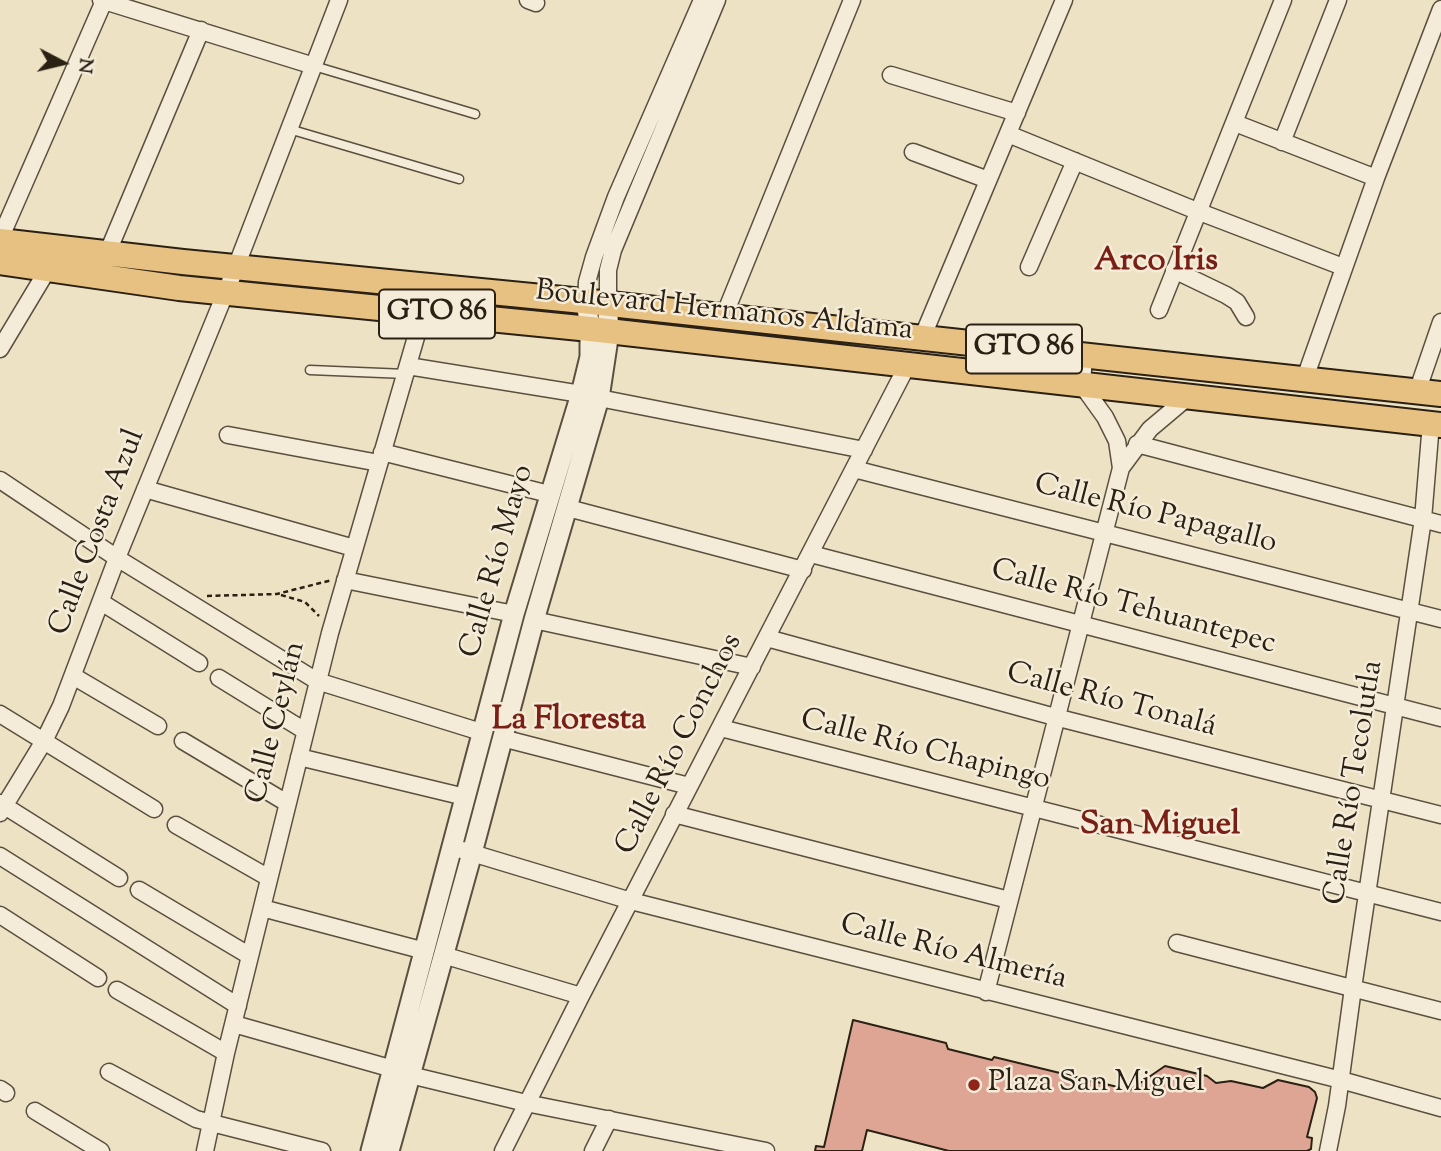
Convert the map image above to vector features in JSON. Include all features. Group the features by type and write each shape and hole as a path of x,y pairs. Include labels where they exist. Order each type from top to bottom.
{"main road":[{"name":"Boulevard Hermanos Aldama","path":"0,240 107,254 724,316 1429,393"},
{"name":"Boulevard Hermanos Aldama","path":"0,262 225,293 599,330 1436,424"}],"street":[{"path":"0,240 103,0 314,66"},
{"name":"Calle Costa Azul","path":"1,807 44,741 73,676 117,558 236,267 339,0"},
{"name":"Calle Río Mayo","path":"434,953 472,853 534,620 568,508 590,396 599,330 597,303 587,282 594,257 616,197 702,0"},
{"name":"Calle Río Mayo","path":"597,303 613,250 717,0"},
{"path":"724,316 852,0"},
{"path":"922,338 1064,0"},
{"path":"1159,310 1283,0"},
{"path":"1282,142 1338,0"},
{"path":"1305,378 1376,178 1436,39 1441,9"},
{"path":"107,254 201,30"},
{"path":"891,75 1017,113"},
{"path":"1235,123 1376,178"},
{"path":"1008,134 1343,267"},
{"path":"913,152 989,180"},
{"path":"1029,267 1075,161"},
{"path":"616,197 632,204"},
{"path":"0,349 48,269"},
{"path":"1174,270 1237,302 1247,317"},
{"name":"Calle Ceylán","path":"205,1151 226,1053 317,681 423,313"},
{"path":"1429,393 1441,323"},
{"path":"1084,355 1082,385 1105,417 1117,441 1121,468"},
{"name":"Calle Río Conchos","path":"503,1151 580,996 908,365"},
{"path":"407,370 590,396 864,450"},
{"name":"Calle Río Mayo","path":"389,1151 402,1072 434,953 453,847 481,732 549,494 590,396"},
{"path":"986,992 1121,468 1137,444 1159,420 1188,397"},
{"name":"Calle Río Tecolutla","path":"1328,1151 1341,1080 1436,424"},
{"path":"228,435 380,457 549,494"},
{"path":"1137,444 1441,524"},
{"name":"Calle Río Papagallo","path":"855,469 1441,619"},
{"path":"0,480 117,558 317,681 481,732"},
{"path":"145,489 354,548"},
{"path":"568,508 803,570"},
{"name":"Calle Río Tehuantepec","path":"811,554 1441,718"},
{"path":"345,580 514,614"},
{"path":"101,602 199,663"},
{"path":"534,620 752,667"},
{"name":"Calle Río Tonalá","path":"767,638 1055,717 1441,816"},
{"path":"73,676 159,726"},
{"path":"219,678 305,731"},
{"path":"0,714 154,809"},
{"name":"Calle Río Chapingo","path":"721,729 1441,912"},
{"path":"502,738 689,786"},
{"path":"183,741 287,803"},
{"path":"299,757 465,797"},
{"path":"1,807 119,878"},
{"path":"674,814 1009,900"},
{"path":"176,825 269,878"},
{"name":"Calle Río Almería","path":"453,847 631,901 1341,1080 1441,1108"},
{"path":"0,856 238,1006"},
{"path":"139,890 250,956"},
{"path":"262,908 434,953 580,996"},
{"path":"0,915 98,978"},
{"path":"1177,943 1441,1010"},
{"path":"117,990 226,1053"},
{"path":"234,1024 402,1072 526,1102 760,1150"},
{"path":"109,1072 196,1119 322,1151"},
{"name":"Calle Río Mayo","path":"371,1151 402,1072"},
{"path":"35,1111 101,1151"},
{"path":"593,1151 609,1119"}],"lane":[{"path":"314,66 475,114"},
{"path":"289,129 459,179"},
{"path":"310,370 407,370"}],"path":[{"path":"277,594 318,582 345,580"},
{"path":"181,597 277,594 295,598 313,608 330,633"}],"building":[{"name":"Plaza San Miguel","path":"853,1020 946,1043 948,1049 992,1060 994,1057 1130,1090 1165,1066 1207,1076 1216,1083 1231,1081 1263,1088 1278,1080 1309,1087 1317,1098 1307,1137 1312,1138 1311,1149 949,1151 867,1130 862,1151 815,1151 816,1146 824,1147"}],"place":[{"name":"Plaza San Miguel","path":"974,1085"}],"district":[{"name":"Arco Iris","path":"1156,263"},
{"name":"La Floresta","path":"569,722"},
{"name":"San Miguel","path":"1160,827"}]}
